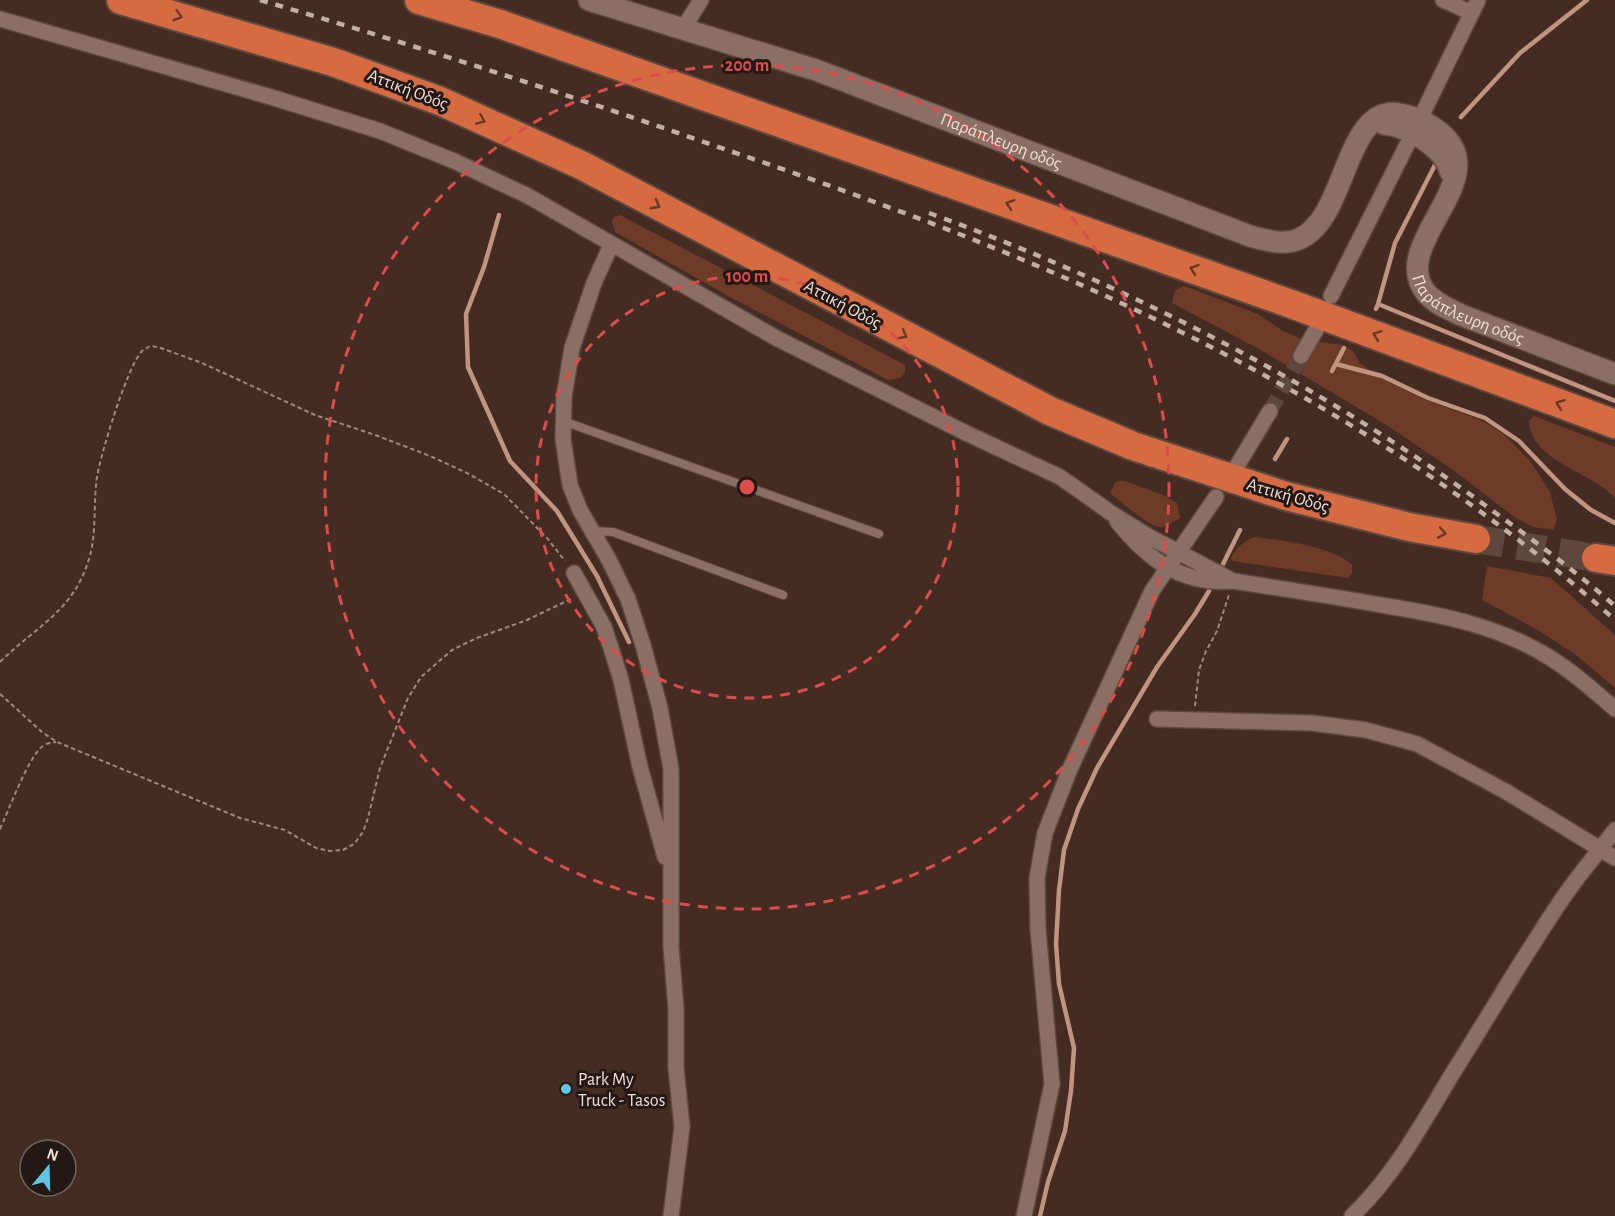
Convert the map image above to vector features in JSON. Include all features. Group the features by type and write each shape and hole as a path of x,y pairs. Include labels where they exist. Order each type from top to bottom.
{"highway":[{"name":"Αττική Οδός","path":"121,0 333,62 440,101 581,165 1050,411 1133,446 1286,496 1409,527 1476,538"},
{"path":"419,0 512,28 1294,304 1615,424"}],"street":[{"name":"Παράπλευρη οδός","path":"589,0 816,70 1250,236 1276,242 1298,240 1321,223 1332,203 1358,138 1369,129 1382,124 1416,126 1448,161 1451,187 1418,257 1416,270 1426,294 1440,305 1461,315 1615,374"},
{"path":"683,28 701,0"},
{"path":"1331,296 1475,6 1443,0"},
{"path":"0,19 272,97 380,131 454,161 528,196 778,339 968,434 1060,477 1111,513 1233,581"},
{"path":"611,244 594,283 572,348 564,397 563,439 570,484 580,510 628,599 660,708 671,769 669,874 671,946 676,1009 676,1068 682,1127 671,1216"},
{"path":"1301,356 1316,330"},
{"path":"1238,466 1270,411"},
{"path":"1024,1216 1052,1084 1038,929 1037,878 1045,833 1070,769 1152,591 1216,497"},
{"path":"1111,513 1145,552 1167,567 1192,578 1213,582 1233,581 1411,610 1476,624 1521,642 1545,655 1575,675 1615,709"},
{"path":"574,573 603,627 621,681 640,767 669,874"},
{"path":"1157,719 1312,723 1366,730 1417,744 1505,791 1615,858"},
{"path":"1352,1216 1367,1202 1418,1134 1438,1097 1539,935 1567,892 1615,830"}],"lane":[{"path":"563,421 879,534"},
{"path":"592,531 613,532 783,595"}],"path":[{"path":"0,662 55,616 66,603 80,578 89,559 97,477 113,417 135,362 141,352 150,346 202,363 315,416 388,440 467,473 504,494 546,538 574,573"},
{"path":"1193,720 1199,670 1225,609 1233,581"},
{"path":"0,694 42,732 57,742 240,818 285,830 316,848 343,850 354,844 363,832 380,768 408,698 421,677 452,650 477,638 527,620 567,599 587,596"},
{"path":"0,829 38,751 42,746 57,742"}],"shaded area":[{"path":"620,215 905,365 905,373 900,378 888,380 730,297 615,232 612,222 614,217"},
{"path":"1184,286 1258,314 1283,331 1304,340 1342,345 1353,351 1360,363 1380,378 1428,401 1481,420 1505,435 1530,461 1550,492 1557,520 1553,530 1533,527 1516,518 1453,470 1385,424 1259,349 1172,303 1175,290"},
{"path":"1534,416 1615,447 1615,498 1592,480 1551,457 1540,447 1529,421"},
{"path":"1125,481 1163,495 1177,503 1180,518 1162,527 1150,524 1110,493 1115,483"},
{"path":"1255,537 1306,545 1333,553 1352,565 1352,573 1348,578 1232,561 1231,558 1238,548"},
{"path":"1487,566 1551,578 1615,635 1615,688 1576,655 1538,630 1482,600"}],"waterway":[{"path":"1461,117 1520,53 1587,0"},
{"path":"1378,304 1395,243 1437,161"},
{"path":"499,215 484,267 466,314 468,367 510,461 557,511 597,576 629,642"},
{"path":"1376,309 1378,304 1615,401"},
{"path":"1332,371 1344,348"},
{"path":"1336,364 1382,376 1428,398 1485,418 1519,441 1565,489 1591,510 1615,523"},
{"path":"1275,459 1287,439"},
{"path":"1222,566 1240,530"},
{"path":"1040,1216 1048,1182 1065,1131 1074,1048 1059,984 1056,944 1064,850 1078,809 1097,768 1157,667 1209,591"}],"tunnel":[{"path":"1270,411 1301,356"},
{"path":"1476,539 1596,558"}],"railway":[{"path":"260,0 495,72 783,169 951,231 1115,300 1229,356 1345,422 1402,458 1458,495 1512,535 1615,620"},
{"path":"929,213 1079,273 1224,343 1295,382 1364,423 1431,467 1542,547 1615,606"}],"place":[{"name":"Park My Truck - Tasos","path":"566,1089"}]}
